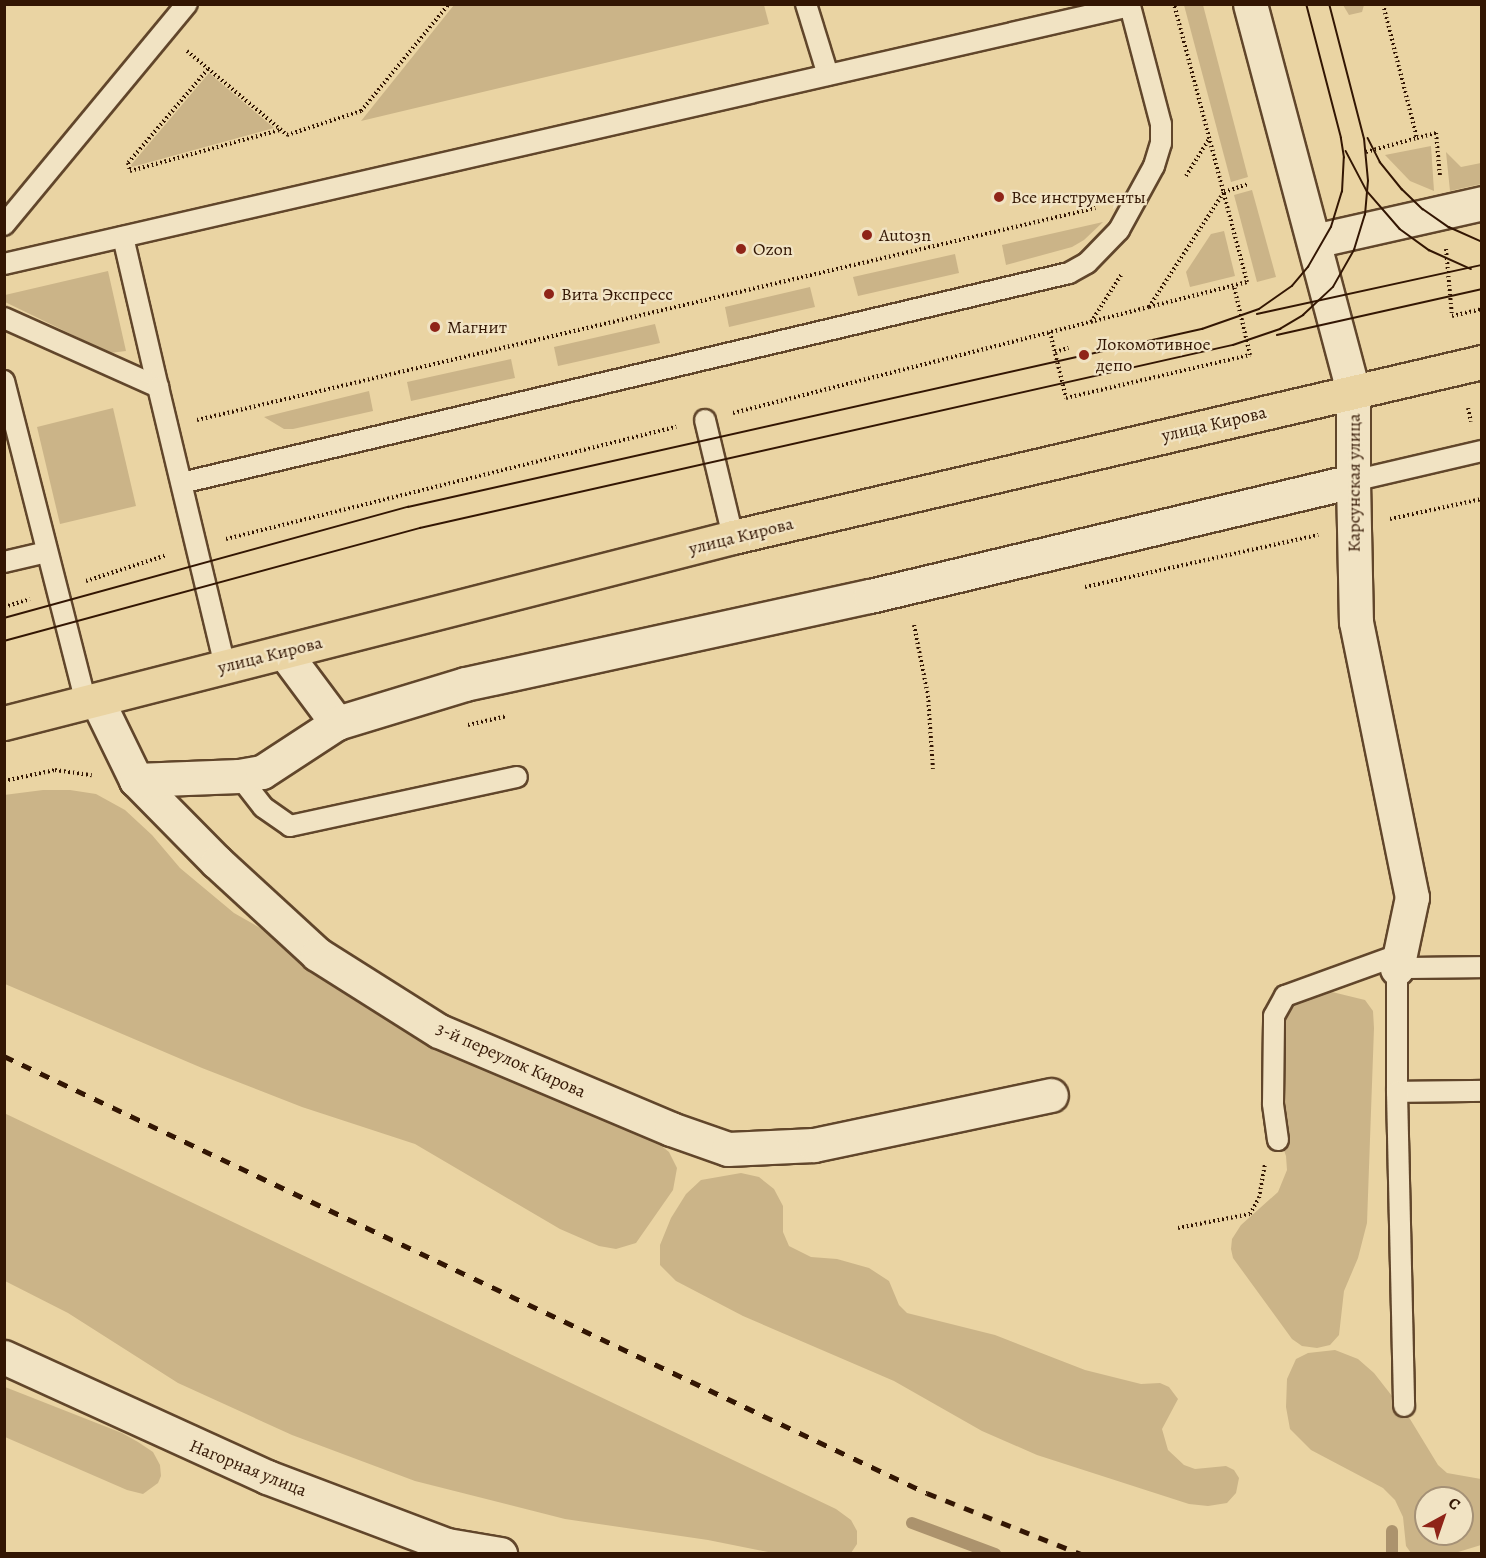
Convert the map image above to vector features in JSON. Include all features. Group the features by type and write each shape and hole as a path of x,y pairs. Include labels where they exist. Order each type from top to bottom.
{"main road":[{"name":"улица Кирова","path":"4,723 733,537 1482,362"}],"street":[{"name":"Карсунская улица","path":"1250,4 1353,391 1352,527 1356,622 1412,897 1398,962"},
{"path":"1314,241 1482,203"},
{"path":"136,780 239,777 262,772 338,723 465,684 870,596 1353,481"},
{"path":"284,652 338,723"},
{"name":"3-й переулок Кирова","path":"92,701 136,780 217,862 316,954 439,1030 671,1129 728,1149 814,1145 1051,1095"},
{"name":"Нагорная улица","path":"4,1357 267,1478 447,1545 500,1554"}],"lane":[{"path":"4,225 187,4"},
{"path":"806,4 828,75"},
{"path":"4,264 1130,6 1161,124 1161,143 1154,166 1119,230 1087,263 1069,273 181,483"},
{"path":"123,237 225,667"},
{"path":"4,318 158,387"},
{"path":"4,381 57,590 92,701"},
{"path":"705,420 733,537"},
{"path":"1353,481 1482,451"},
{"path":"4,562 47,552"},
{"path":"239,777 263,807 291,826 517,777"},
{"path":"1278,1140 1273,1103 1274,1016 1285,996 1398,962 1482,967"},
{"path":"1398,962 1397,1092 1404,1406"},
{"path":"1397,1092 1482,1091"}],"path":[{"path":"164,32 287,135 362,111 449,4"},
{"path":"4,607 196,547 1247,282 1174,4"},
{"path":"1383,4 1417,138"},
{"path":"208,69 128,164 130,171 281,130"},
{"path":"1365,152 1436,133"},
{"path":"1149,307 1224,192 1249,184"},
{"path":"167,427 1106,205"},
{"path":"1050,332 1066,398 1250,355 1234,286"},
{"path":"1452,316 1482,309"},
{"path":"1055,352 1068,348"},
{"path":"1352,527 1482,499"},
{"path":"914,625 928,696 933,769"},
{"path":"4,781 55,770 136,780"},
{"path":"1178,1228 1250,1214 1259,1198 1265,1162"}],"shaded area":[{"path":"454,5 764,5 769,24 361,121"},
{"path":"1184,5 1203,5 1248,177 1231,182"},
{"path":"1343,5 1364,5 1362,12 1349,15"},
{"path":"209,73 274,128 132,167 131,165"},
{"path":"1431,146 1434,191 1410,181 1385,155"},
{"path":"1446,152 1461,167 1481,163 1481,184 1450,191"},
{"path":"1252,190 1276,277 1257,282 1234,195"},
{"path":"1103,222 1084,240 1072,247 1006,265 1002,245"},
{"path":"1224,231 1235,276 1190,287 1186,272 1211,234"},
{"path":"955,254 959,273 858,296 853,277"},
{"path":"108,271 126,351 110,353 5,302 5,295"},
{"path":"810,287 815,307 729,327 725,307"},
{"path":"655,324 660,343 558,366 554,347"},
{"path":"511,359 515,378 411,401 407,382"},
{"path":"369,391 373,411 293,429 284,429 264,417"},
{"path":"113,408 136,506 60,524 37,427"},
{"path":"43,790 70,790 96,794 125,810 152,835 180,868 234,913 306,954 644,1132 669,1152 677,1168 673,1190 636,1243 616,1249 599,1246 560,1229 415,1144 302,1107 202,1068 5,984 4,795"},
{"path":"1328,991 1365,1000 1373,1011 1374,1028 1367,1223 1358,1258 1344,1291 1339,1335 1330,1345 1317,1348 1302,1346 1292,1339 1233,1258 1231,1249 1232,1239 1241,1225 1278,1192 1287,1170 1286,1156 1277,1130 1283,1006"},
{"path":"4,1113 836,1509 851,1520 857,1531 857,1544 851,1553 773,1553 708,1540 565,1519 415,1481 292,1435 178,1383 68,1313 5,1281"},
{"path":"741,1173 759,1177 774,1189 783,1206 783,1232 789,1246 811,1257 837,1259 869,1268 889,1281 899,1305 907,1313 995,1335 1085,1370 1141,1384 1160,1383 1169,1387 1178,1399 1162,1429 1168,1450 1184,1465 1195,1469 1226,1466 1234,1470 1239,1478 1236,1493 1227,1503 1208,1506 1189,1504 1037,1455 982,1431 894,1381 743,1316 676,1281 660,1265 660,1245 671,1218 686,1194 701,1180"},
{"path":"1335,1350 1358,1359 1374,1373 1410,1419 1438,1465 1447,1473 1481,1479 1481,1545 1455,1553 1411,1553 1406,1546 1403,1517 1395,1500 1383,1488 1311,1450 1290,1429 1286,1407 1287,1379 1296,1359 1308,1353"},
{"path":"5,1387 122,1433 138,1442 153,1452 160,1465 161,1476 158,1483 143,1494 127,1490 5,1437"}],"waterway":[{"path":"912,1523 995,1554"},
{"path":"1392,1531 1392,1554"}],"tram line":[{"path":"4,618 408,507 1202,329 1259,309 1292,286 1308,267 1331,227 1342,192 1344,158 1341,138 1306,4"},
{"path":"4,641 420,528 1233,345 1280,329 1303,315 1333,287 1354,250 1365,215 1368,181 1364,139 1329,4"},
{"path":"1368,138 1380,162 1402,189 1423,209 1449,227 1482,242"},
{"path":"1346,151 1367,191 1400,229 1429,250 1471,269"},
{"path":"1257,314 1482,265"},
{"path":"1277,335 1482,289"}],"railway":[{"path":"4,1056 927,1493 1081,1554"}],"place":[{"name":"Все инструменты","path":"999,197"},
{"name":"Auto3n","path":"867,235"},
{"name":"Ozon","path":"741,249"},
{"name":"Вита Экспресс","path":"549,294"},
{"name":"Магнит","path":"435,327"},
{"name":"Локомотивное депо","path":"1084,355"}]}
